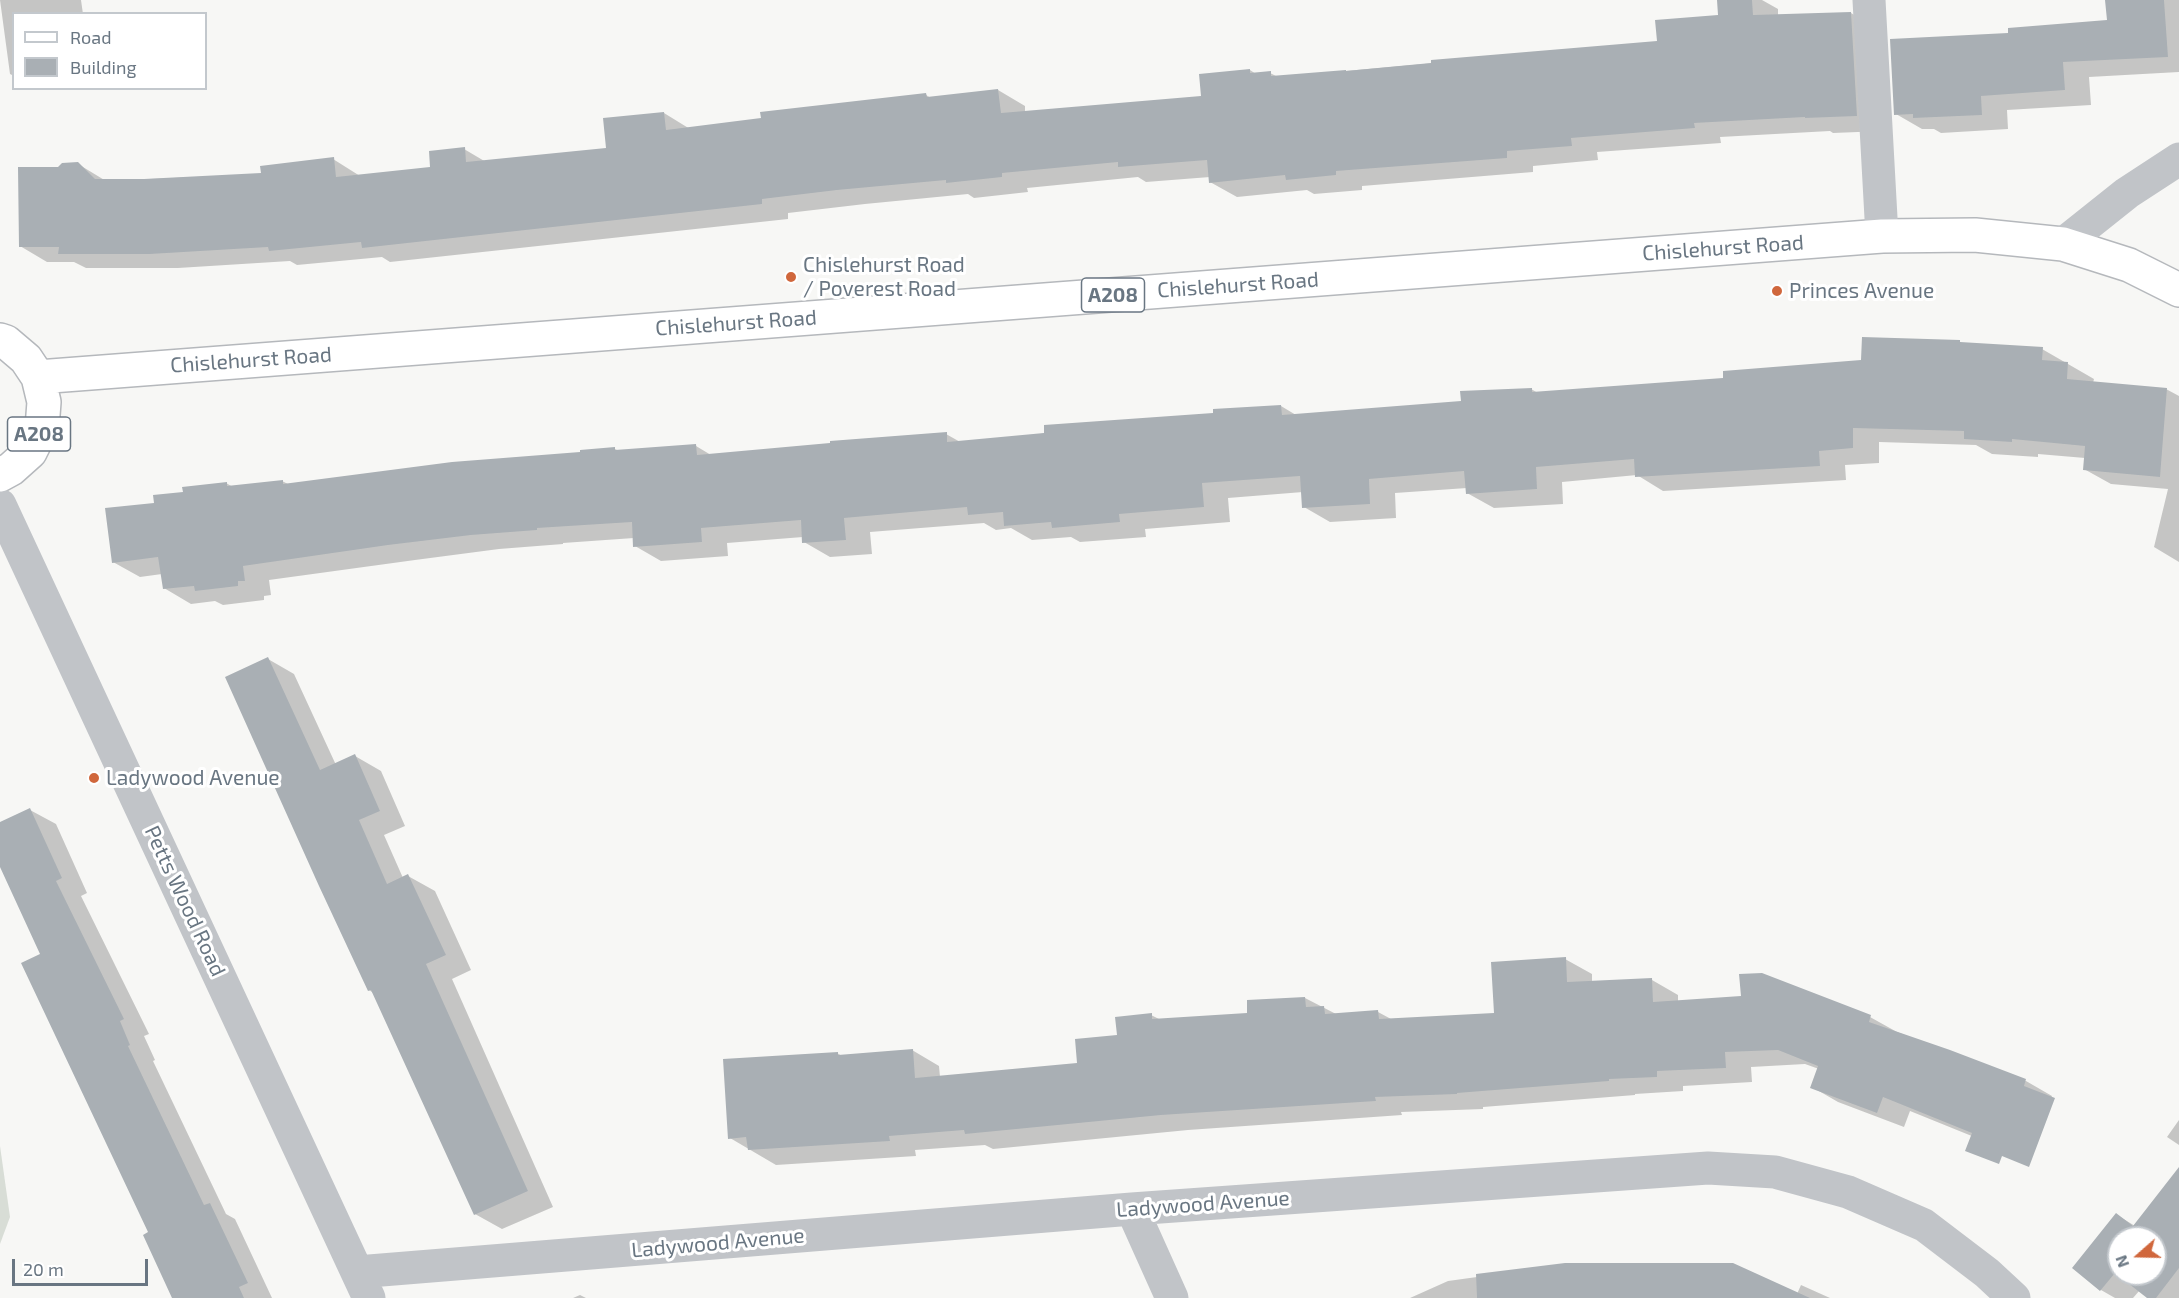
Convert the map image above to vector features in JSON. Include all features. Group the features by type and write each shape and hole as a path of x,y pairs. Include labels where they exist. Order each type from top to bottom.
{"main road":[{"name":"Chislehurst Road","path":"38,377 1881,236 1975,235 2062,243 2129,266 2179,290"},
{"name":"A208","path":"0,340 6,342 26,359 38,377 44,402 42,428 30,452 12,470 0,475"}],"street":[{"path":"1869,0 1881,236"},
{"path":"2062,243 2127,192 2179,159"},
{"name":"Petts Wood Road","path":"0,505 363,1285"},
{"name":"Ladywood Avenue","path":"363,1285 1132,1209 1708,1168 1775,1172 1848,1192 1924,1225 1987,1273 2014,1298"},
{"path":"1132,1209 1172,1298"}],"shaded area":[{"path":"0,1146 10,1217 0,1244"}],"building":[{"path":"1717,0 1752,0 1753,15 1851,12 1857,116 1694,123 1695,128 1571,138 1572,146 1507,151 1507,158 1336,171 1336,175 1286,180 1285,175 1209,183 1207,160 1118,167 1118,162 1002,173 1002,177 946,183 946,180 837,190 762,199 762,204 362,248 361,242 269,251 268,247 150,254 58,254 59,247 19,247 18,167 58,167 62,163 78,162 95,179 144,179 261,173 260,166 334,157 336,177 430,167 429,151 465,147 466,162 606,148 603,118 664,112 666,130 761,118 760,112 926,93 927,97 998,89 1001,113 1201,96 1199,74 1250,69 1250,73 1271,71 1271,76 1346,71 1431,63 1431,60 1657,41 1655,20 1718,15"},
{"path":"2105,0 2164,0 2168,57 2063,62 2065,90 1981,96 1982,115 1913,118 1913,114 1894,115 1890,39 2008,33 2008,28 2107,20"},
{"path":"1862,337 1960,340 1960,342 2043,347 2042,360 2068,362 2067,379 2167,388 2160,477 2083,470 2085,446 2012,439 2012,442 1964,439 1964,431 1853,428 1853,448 1819,451 1820,466 1635,477 1634,459 1536,467 1537,489 1466,494 1464,471 1369,479 1370,504 1302,508 1300,476 1202,483 1204,507 1119,514 1120,522 1052,528 1051,522 1004,526 1003,512 968,515 967,507 844,518 846,540 802,543 801,520 701,528 702,542 633,547 632,522 537,528 537,530 388,545 243,566 245,581 238,581 238,586 195,591 194,586 163,589 158,557 112,563 105,508 154,503 153,495 183,492 182,487 227,482 227,486 283,480 283,484 452,462 615,447 615,450 696,444 697,455 947,432 947,442 1044,433 1044,425 1213,413 1213,409 1281,405 1282,415 1461,401 1460,391 1532,388 1532,392 1723,378 1723,371 1861,360"},
{"path":"268,657 320,770 355,754 380,811 359,820 387,884 408,874 446,955 426,964 528,1191 474,1215 371,990 368,991 319,886 225,677"},
{"path":"30,808 62,878 56,881 124,1019 120,1021 130,1045 128,1046 204,1205 210,1203 248,1283 239,1287 244,1298 172,1298 143,1235 148,1232 21,963 40,954 0,867 0,822"},
{"path":"1566,957 1567,982 1652,978 1653,1002 1741,996 1739,974 1762,973 1871,1015 1869,1022 2026,1079 2024,1086 2055,1098 2029,1167 2002,1156 1999,1164 1965,1151 1972,1133 1883,1097 1877,1113 1810,1088 1818,1066 1778,1050 1725,1052 1726,1068 1657,1071 1657,1077 1609,1079 1609,1081 1457,1094 1375,1097 1376,1101 1161,1115 965,1134 964,1130 889,1136 890,1141 748,1150 746,1137 728,1139 723,1059 838,1052 838,1055 913,1049 915,1078 1077,1063 1075,1039 1117,1035 1115,1017 1152,1013 1152,1019 1247,1013 1247,1000 1305,997 1306,1007 1324,1006 1325,1014 1378,1010 1379,1019 1494,1013 1491,962"},
{"path":"2179,1167 2179,1268 2167,1284 2167,1226 2133,1226"},
{"path":"2116,1213 2133,1226 2107,1226 2107,1283 2100,1291 2072,1268"},
{"path":"1565,1263 1733,1263 1810,1298 1477,1298 1476,1274"},
{"path":"2132,1286 2165,1286 2156,1298 2147,1298"}],"place":[{"name":"Chislehurst Road / Poverest Road","path":"791,277"},
{"name":"Princes Avenue","path":"1777,291"},
{"name":"Ladywood Avenue","path":"94,778"}]}
